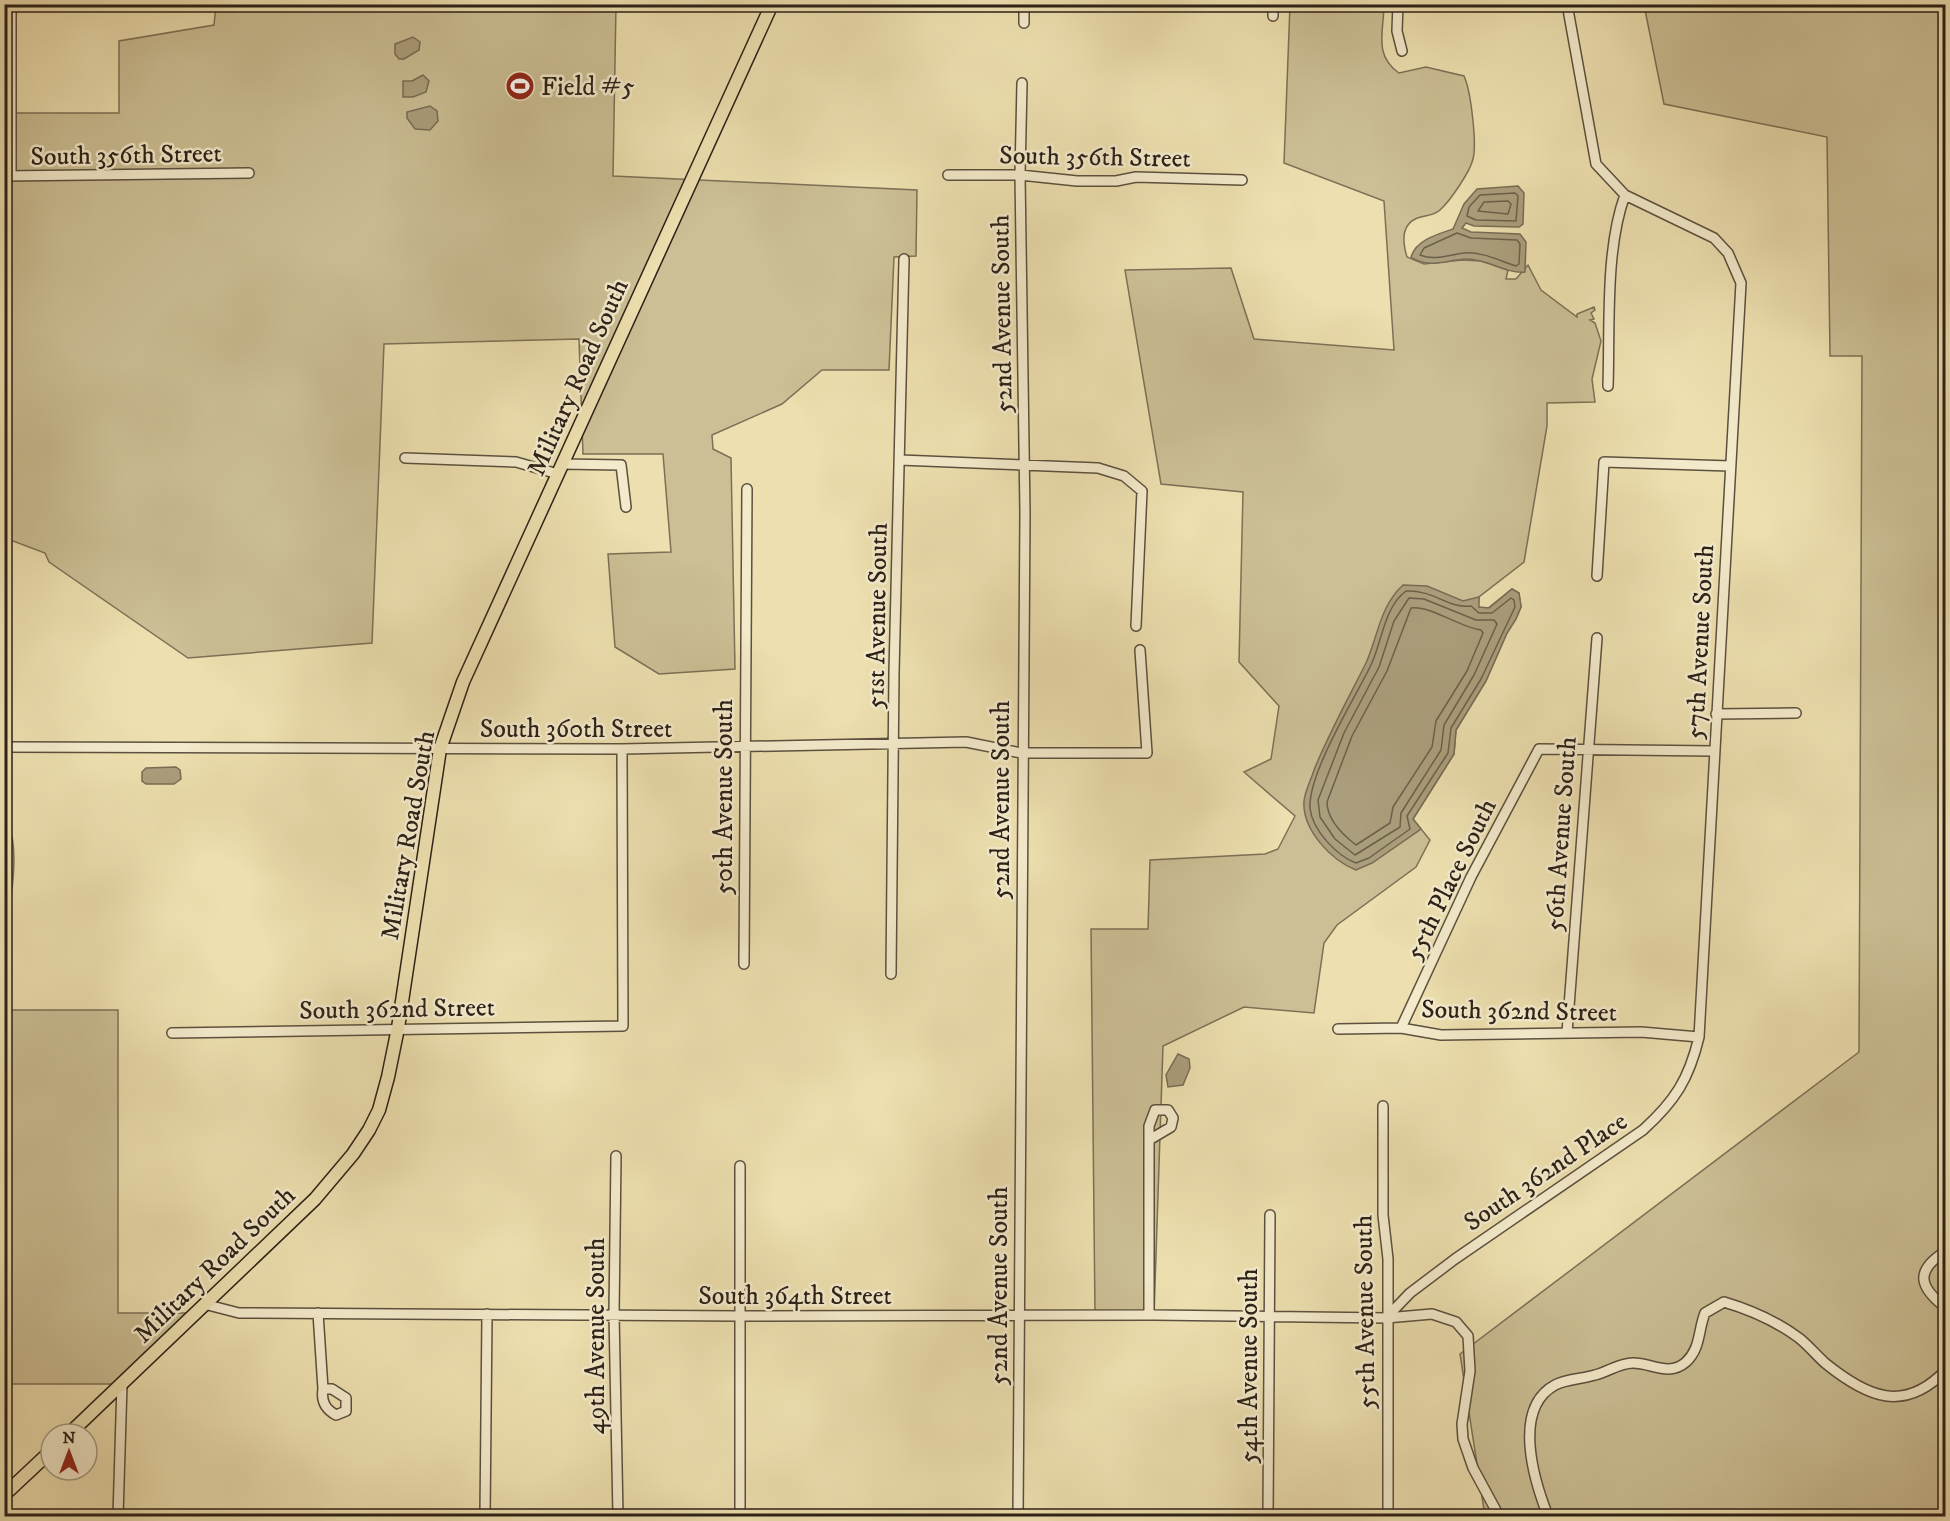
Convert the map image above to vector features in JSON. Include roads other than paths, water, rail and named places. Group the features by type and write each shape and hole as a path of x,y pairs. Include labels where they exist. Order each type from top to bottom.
{"main road":[{"name":"Military Road South","path":"82,1422 315,1199 353,1154 379,1110 398,1028 440,749 481,640 772,4"},
{"path":"4,1495 39,1462"}],"street":[{"path":"8,176 11,4"},
{"path":"1024,4 1024,23"},
{"path":"1273,4 1273,16"},
{"path":"1398,4 1397,31 1402,51"},
{"path":"1567,4 1594,154 1603,173 1625,195 1618,215 1613,255 1608,386"},
{"name":"52nd Avenue South","path":"1018,1516 1024,464 1020,175 1022,83"},
{"name":"South 356th Street","path":"8,176 249,173"},
{"name":"South 356th Street","path":"948,175 1020,175 1077,181 1116,181 1136,177 1242,180"},
{"name":"57th Avenue South","path":"1625,195 1714,238 1728,253 1741,282 1699,1037"},
{"name":"51st Avenue South","path":"891,974 904,259"},
{"path":"405,458 516,462 560,469 621,465 626,507"},
{"path":"900,460 1098,468 1124,476 1142,491 1136,626"},
{"path":"1597,576 1604,462 1730,466"},
{"name":"50th Avenue South","path":"744,964 744,629 747,489"},
{"name":"56th Avenue South","path":"1567,1033 1597,638"},
{"name":"South 360th Street","path":"4,747 622,749 966,742 1021,753 1147,753 1140,650"},
{"path":"1716,714 1796,713"},
{"name":"South 362nd Street","path":"172,1033 623,1026 622,749"},
{"name":"55th Place South","path":"1401,1028 1470,878 1539,749 1588,749"},
{"path":"1588,749 1714,751"},
{"name":"South 362nd Street","path":"1338,1029 1401,1028 1441,1035 1641,1032 1699,1037"},
{"name":"South 362nd Place","path":"1386,1318 1410,1293 1455,1258 1643,1130 1665,1111 1689,1073 1699,1037"},
{"name":"55th Avenue South","path":"1383,1106 1383,1215 1388,1260 1386,1318 1388,1516"},
{"path":"1149,1140 1149,1315"},
{"name":"49th Avenue South","path":"616,1156 614,1314 618,1516"},
{"path":"740,1166 738,1316 740,1516"},
{"name":"54th Avenue South","path":"1268,1516 1270,1215"},
{"path":"1946,1251 1929,1265 1924,1279 1929,1294 1946,1308"},
{"path":"1548,1516 1535,1485 1530,1456 1532,1423 1541,1398 1556,1384 1600,1374 1622,1364 1636,1363 1670,1370 1685,1363 1698,1346 1698,1328 1705,1312 1724,1302 1781,1325 1841,1374 1856,1384 1883,1396 1902,1397 1920,1392 1946,1370"},
{"name":"South 364th Street","path":"204,1304 239,1312 1386,1318"},
{"path":"318,1312 323,1389"},
{"path":"485,1516 487,1314"},
{"path":"1386,1318 1425,1314 1441,1316 1459,1324 1466,1333 1470,1371 1463,1439 1473,1468 1499,1516"},
{"path":"118,1516 122,1384"}],"water":[{"path":"413,37 420,42 419,50 404,59 399,59 395,54 395,44"},
{"path":"423,75 429,81 426,92 413,97 403,97 403,81 412,81"},
{"path":"430,106 437,111 438,121 430,130 415,129 407,118 407,112"},
{"path":"1518,186 1524,193 1523,224 1519,227 1474,226 1466,223 1462,228 1471,232 1520,234 1526,242 1525,272 1510,271 1474,259 1424,263 1411,257 1423,242 1453,229 1464,204 1477,189"},
{"path":"1403,585 1427,586 1463,601 1479,597 1479,607 1489,608 1512,589 1519,593 1521,607 1486,681 1456,730 1454,754 1413,819 1421,829 1372,863 1356,870 1337,859 1320,843 1308,823 1304,801 1326,743 1366,663 1384,612 1395,593"},
{"path":"176,767 180,770 181,779 174,784 146,784 142,781 142,772 146,768"},
{"path":"8,825 13,844 14,870 11,895 5,915 9,871 5,826"},
{"path":"1178,1054 1189,1059 1190,1068 1183,1085 1168,1087 1166,1075"}],"place":[{"name":"Field #5","path":"520,86"}]}
